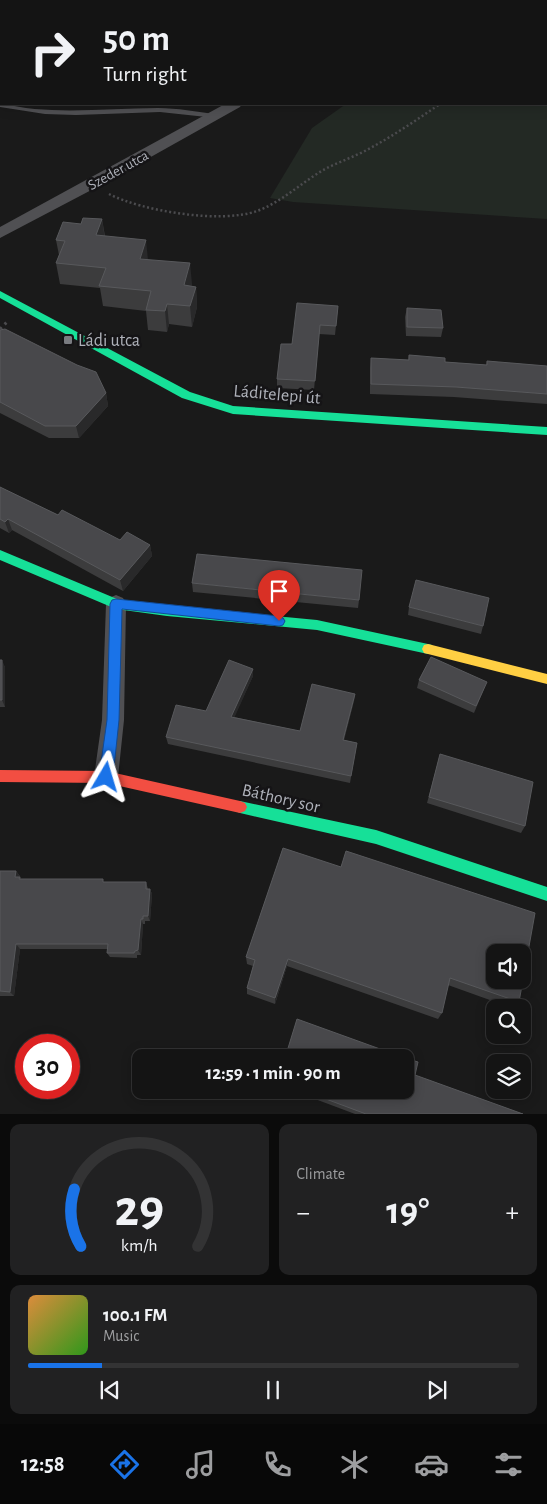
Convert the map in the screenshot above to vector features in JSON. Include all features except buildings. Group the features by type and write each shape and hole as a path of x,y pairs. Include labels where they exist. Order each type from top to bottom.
{"street":[{"name":"Szeder utca","path":"0,233 233,105"},
{"name":"Láditelepi út","path":"0,294 186,395 233,410 547,431"},
{"path":"0,555 116,604 167,611 317,625 424,648 547,678"},
{"path":"106,777 113,720 116,604"},
{"name":"Báthory sor","path":"0,776 106,777 376,837 547,894"}],"lane":[{"path":"0,105 45,112 76,113 160,110 216,116"}],"path":[{"path":"94,183 116,199 161,210 212,215 251,213 290,193 312,176 362,152 415,122 439,105"},
{"path":"0,329 10,319"}],"shaded area":[{"path":"345,105 547,105 547,219 293,202 270,198 312,128"}],"traffic: fast":[{"path":"0,294 186,395 233,410 547,431"},
{"path":"0,555 116,604 167,611 317,625 428,649"},
{"path":"240,807 376,837 547,894"}],"traffic: slow":[{"path":"428,649 547,679"}],"traffic: jam":[{"path":"0,776 106,777 240,807"}],"place":[{"name":"Ládi utca","path":"68,340"}],"route":[{"path":"106,777 113,720 116,604 167,611 279,621"}]}
